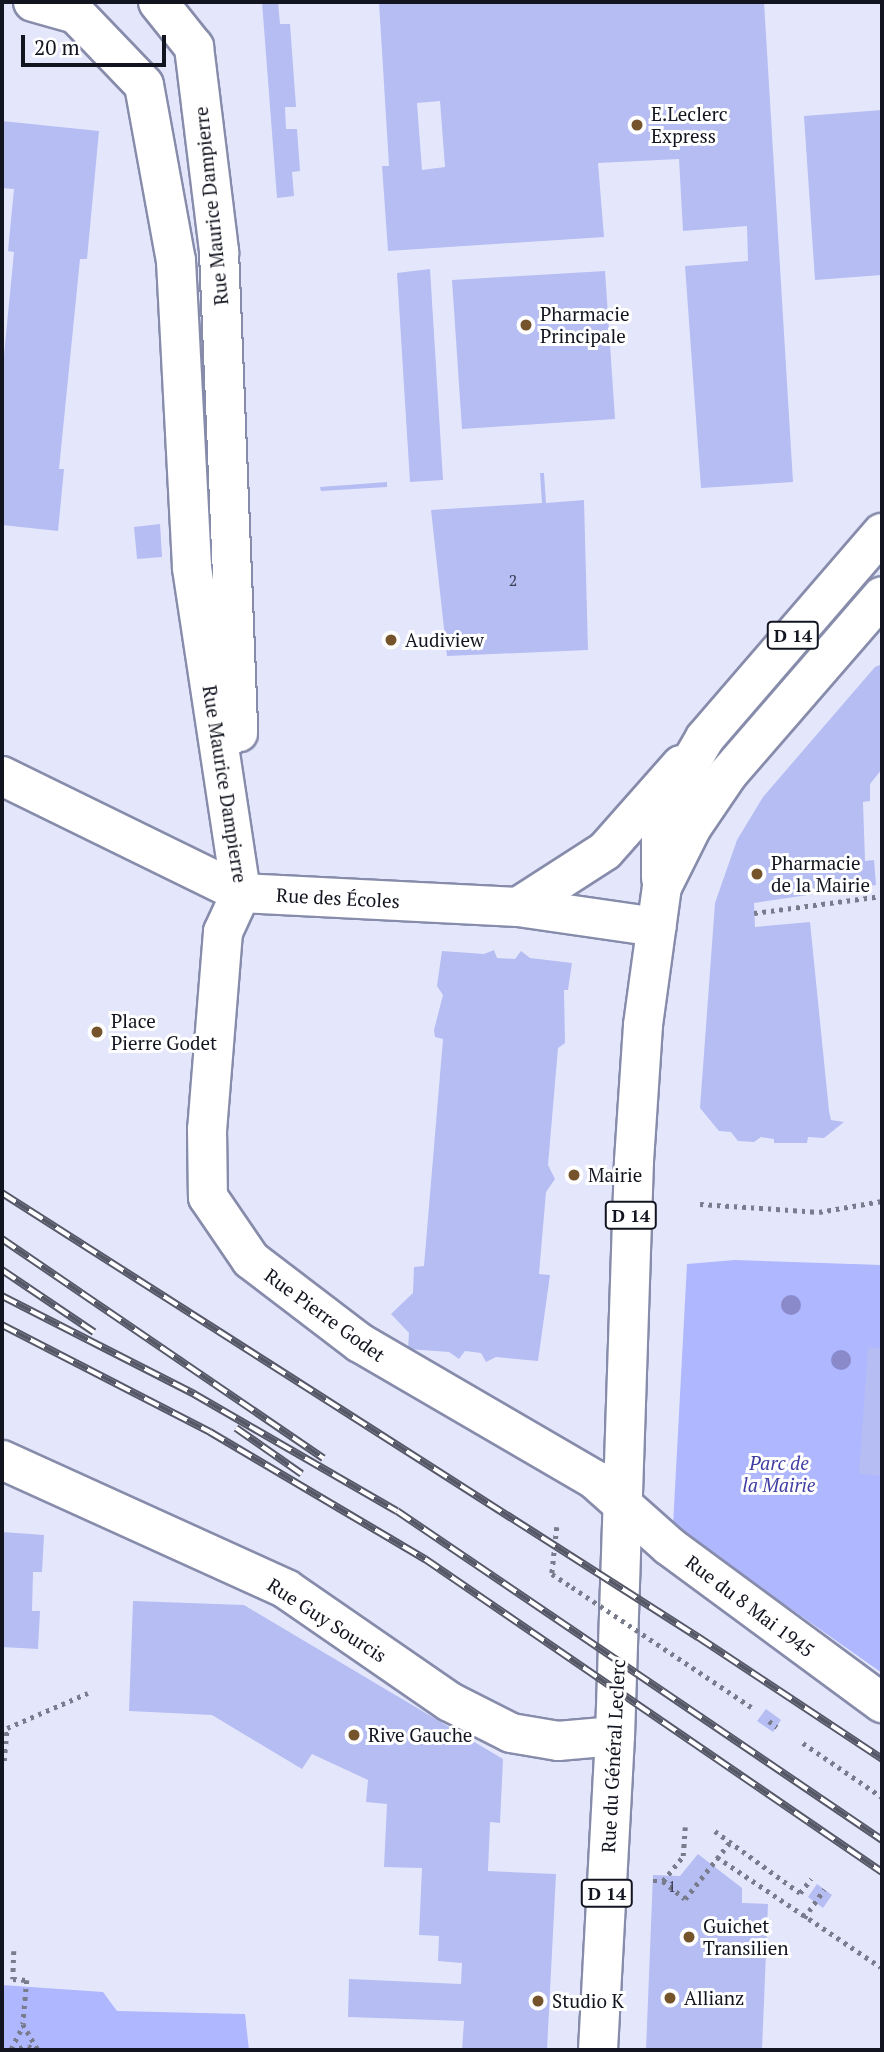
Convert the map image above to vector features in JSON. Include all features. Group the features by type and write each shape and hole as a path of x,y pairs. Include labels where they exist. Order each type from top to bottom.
{"street":[{"name":"Rue Maurice Dampierre","path":"33,2 76,14 144,85 176,261 192,568 241,893"},
{"name":"Rue Maurice Dampierre","path":"158,2 194,47 219,252 241,893"},
{"name":"D 14","path":"623,1503 634,1161 643,1025 662,887 658,845 661,824 670,797 705,738 882,533"},
{"name":"D 14","path":"662,887 692,827 728,775 882,596"},
{"path":"519,906 605,851 705,738"},
{"name":"Rue des Écoles","path":"2,776 241,893 519,906 657,927"},
{"name":"Rue Pierre Godet","path":"241,893 223,932 207,1129 208,1197 222,1223 267,1275 360,1343 595,1480 623,1503"},
{"name":"Rue Guy Sourcis","path":"2,1460 286,1589 450,1702 511,1733 558,1741 615,1736"},
{"name":"Rue du 8 Mai 1945","path":"623,1503 669,1546 882,1703"},
{"name":"Rue du Général Leclerc","path":"598,2050 615,1736 623,1503"}],"path":[{"path":"754,913 882,896"},
{"path":"700,1204 819,1212 882,1201"},
{"path":"558,1527 552,1574 751,1707"},
{"path":"4,1761 7,1728 88,1693"},
{"path":"769,1721 777,1727"},
{"path":"803,1743 882,1797"},
{"path":"663,1881 682,1856 685,1826"},
{"path":"715,1830 800,1893 811,1879"},
{"path":"653,1881 663,1881 685,1899 730,1842"},
{"path":"718,1857 804,1919 881,1967"},
{"path":"804,1919 824,1889"},
{"path":"11,2050 23,2024 27,1980 13,1979 14,1951"},
{"path":"23,2024 37,2050"},
{"path":"11,2050 27,2046 37,2050"}],"green space":[{"name":"Parc de la Mairie","path":"735,1260 882,1265 882,1673 673,1526 687,1264"},
{"path":"2,1985 103,1992 117,2011 245,2014 249,2050 2,2050"}],"building":[{"path":"262,2 278,2 280,24 290,24 296,107 285,107 286,129 297,129 300,171 292,172 294,196 277,198"},
{"path":"379,2 764,2 793,482 701,488 685,266 748,261 747,226 683,231 679,159 598,163 604,237 388,251 382,166 389,166","holes":["440,101 445,167 422,170 417,103"]},
{"path":"882,110 882,275 815,280 804,116"},
{"path":"2,121 99,131 87,259 80,259 59,469 64,469 58,531 2,525 2,376 14,252 8,251 14,189 2,188"},
{"path":"430,269 443,480 410,482 397,273"},
{"path":"605,271 615,419 462,429 452,280"},
{"path":"540,473 544,473 546,503 584,500 588,650 447,656 431,510 542,503"},
{"path":"387,482 387,487 321,491 320,487"},
{"path":"160,524 162,557 137,559 134,527"},
{"path":"882,664 882,769 870,784 870,801 863,802 865,861 874,860 876,885 754,903 755,927 810,922 829,1111 831,1120 844,1122 824,1138 808,1137 807,1143 774,1143 774,1139 761,1137 754,1142 738,1141 731,1132 719,1131 700,1108 715,903 737,840 763,797 875,667"},
{"path":"494,950 497,958 515,959 521,951 530,958 572,963 568,990 564,990 565,1043 558,1048 548,1165 555,1179 546,1192 539,1274 550,1275 538,1361 496,1357 486,1362 481,1353 465,1351 459,1359 449,1352 408,1349 409,1333 391,1314 413,1293 414,1267 424,1266 443,1039 435,1037 434,1030 443,995 437,986 442,951 484,954"},
{"path":"868,1347 882,1348 882,1476 859,1474"},
{"path":"2,1532 44,1535 42,1572 33,1572 32,1611 40,1611 38,1649 2,1647"},
{"name":"Rive Gauche","path":"133,1601 244,1605 503,1759 500,1823 490,1822 488,1871 556,1874 547,2050 462,2050 464,2021 348,2017 349,1979 461,1984 462,1963 438,1961 439,1936 419,1935 422,1868 384,1867 387,1804 366,1802 368,1780 312,1754 302,1769 212,1715 129,1711"},
{"path":"766,1709 781,1720 773,1732 757,1721"},
{"path":"698,1854 742,1888 742,1903 768,1904 762,2050 646,2050 653,1875 680,1876"},
{"path":"817,1884 832,1895 823,1908 808,1897"}],"railway":[{"path":"2,1193 698,1637 882,1759"},
{"path":"2,1239 323,1458"},
{"path":"2,1270 94,1332"},
{"path":"2,1296 194,1394 397,1511 882,1840"},
{"path":"2,1325 210,1432 425,1559 882,1872"},
{"path":"236,1428 302,1474"}],"place":[{"name":"E.Leclerc Express","path":"637,125"},
{"name":"Pharmacie Principale","path":"526,325"},
{"name":"Audiview","path":"391,640"},
{"name":"Pharmacie de la Mairie","path":"757,874"},
{"name":"Place Pierre Godet","path":"97,1032"},
{"name":"Mairie","path":"574,1175"},
{"name":"Rive Gauche","path":"354,1735"},
{"name":"Guichet Transilien","path":"689,1937"},
{"name":"Allianz","path":"670,1998"},
{"name":"Studio K","path":"538,2001"}]}
